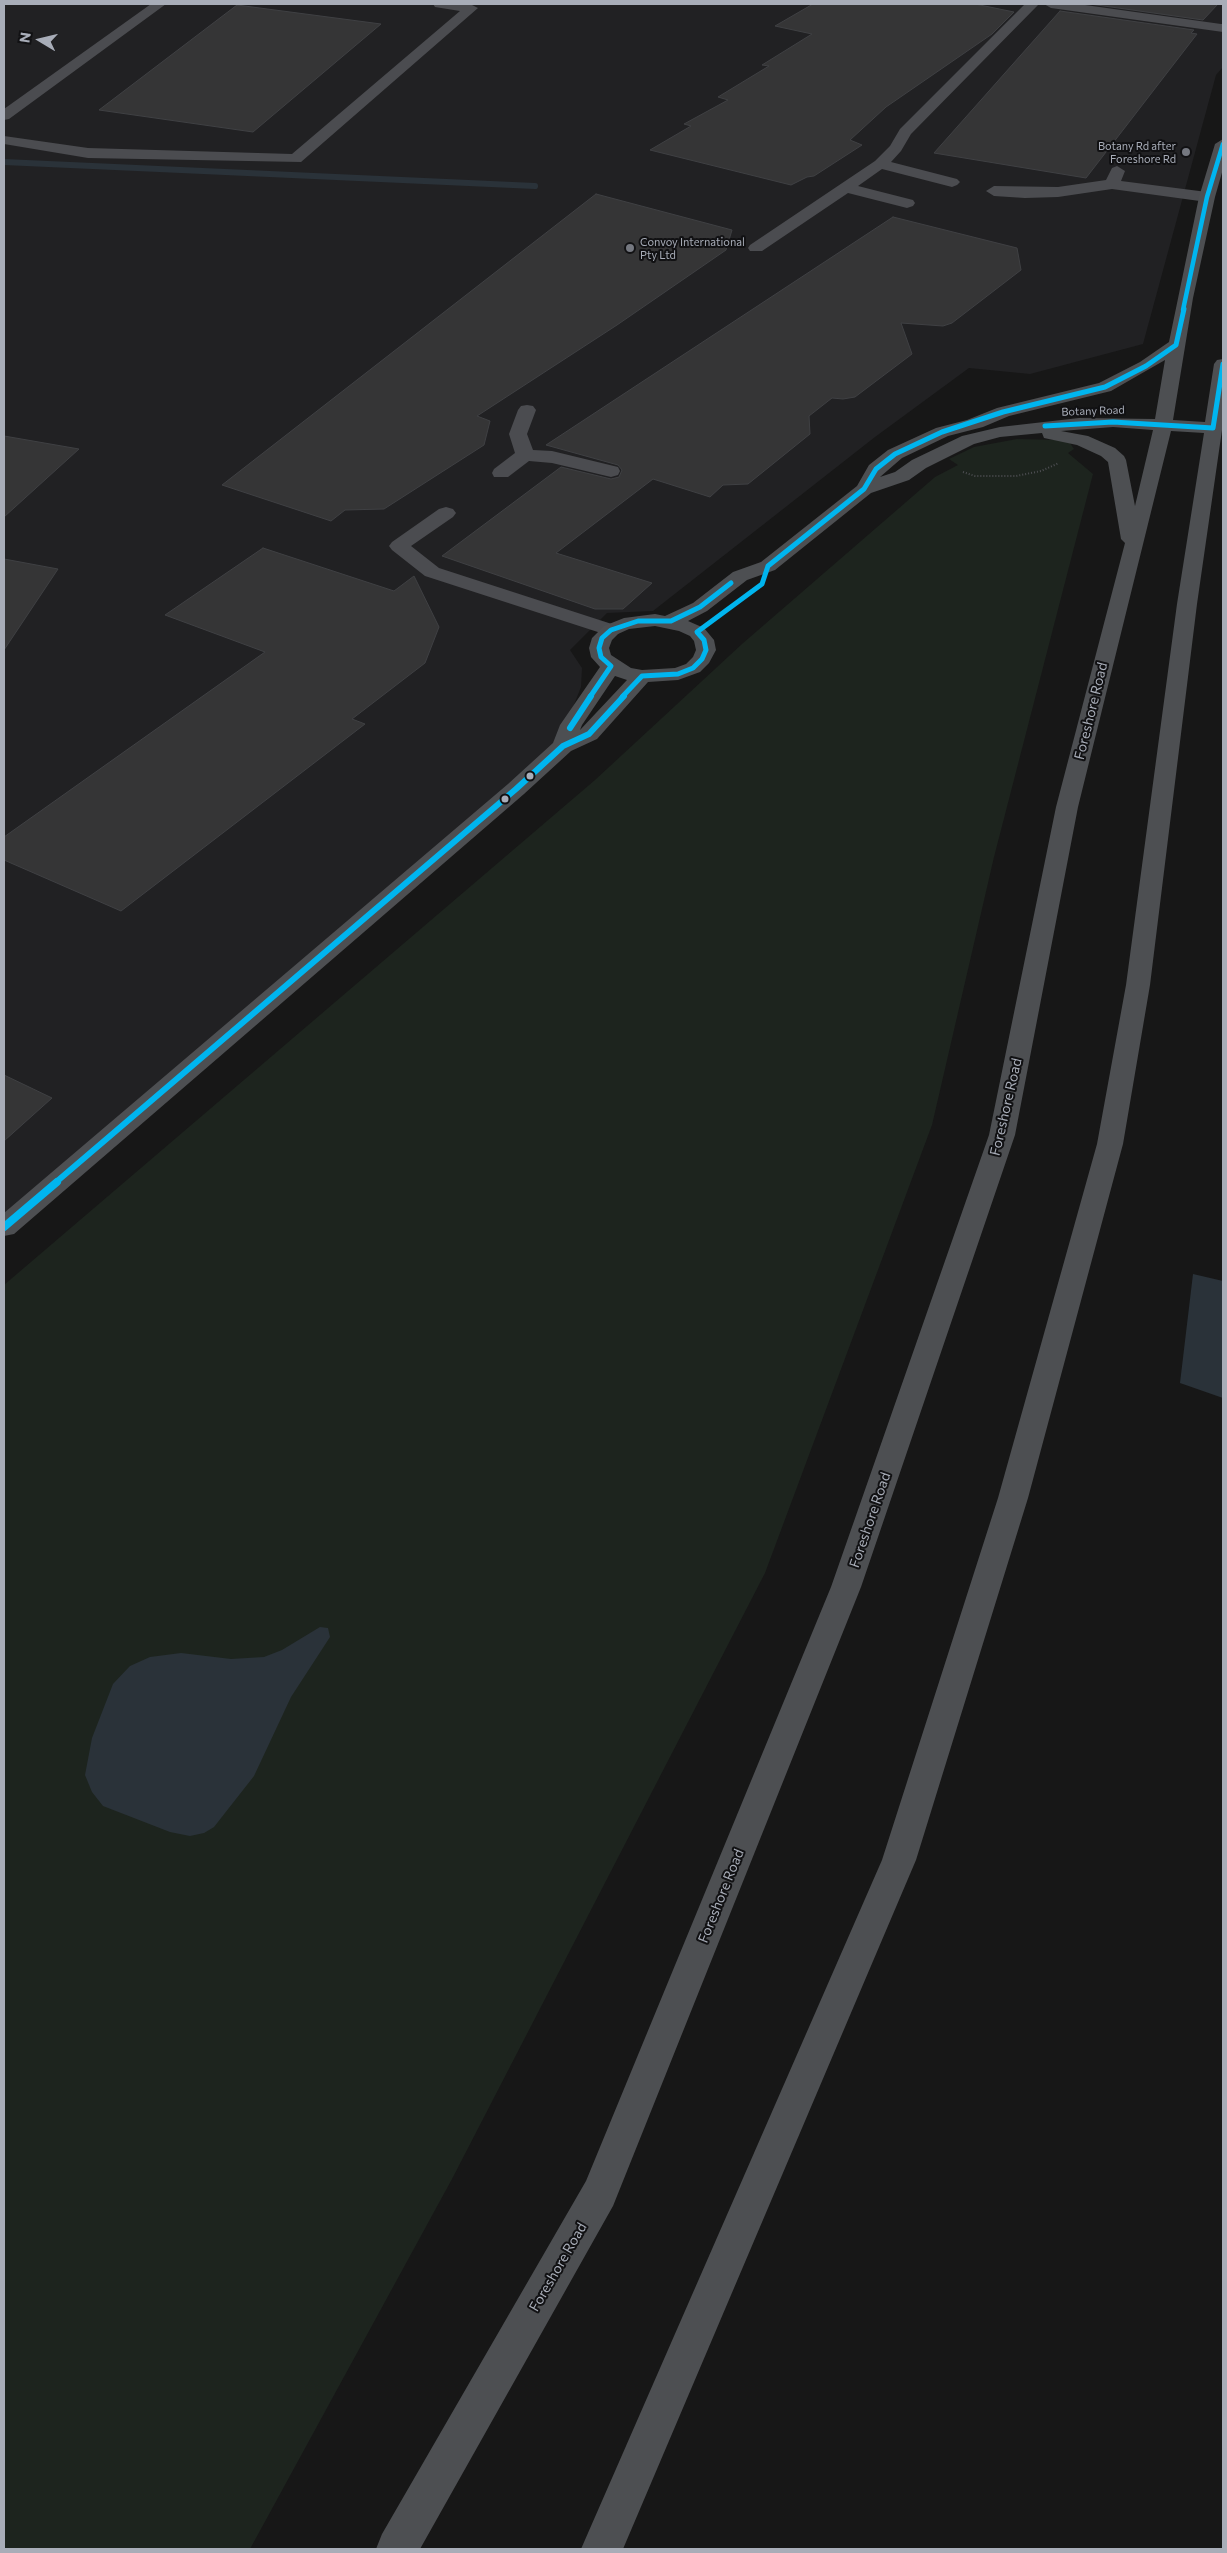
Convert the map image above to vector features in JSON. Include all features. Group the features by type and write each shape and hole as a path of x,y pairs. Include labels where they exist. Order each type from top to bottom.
{"main road":[{"path":"1165,418 1176,345 1207,197 1223,144"},
{"path":"974,423 1003,412 1105,387 1146,366 1176,345"},
{"path":"602,2549 899,1860 1013,1498 1110,1144 1138,985 1187,604 1213,496 1223,364"},
{"name":"Botany Road","path":"864,490 876,469 895,454 942,432 974,423 1058,412 1114,409 1165,418 1219,421"},
{"name":"Botany Road","path":"670,621 700,607 740,576 768,566 864,490 902,476 968,440 1027,428 1165,418"},
{"name":"Foreshore Road","path":"397,2549 600,2192 846,1587 1002,1135 1067,807 1165,418"},
{"path":"933,458 1005,437 1030,434 1070,436 1090,444 1117,460 1132,549"},
{"name":"Botany Road","path":"697,632 762,584 768,566"},
{"path":"638,621 670,621 697,632 704,640 706,650 702,660 693,668 661,677 625,673 611,666 602,657 599,648 602,638 611,630 638,621"},
{"path":"564,746 571,725 611,666"},
{"path":"4,1227 564,746 589,734 642,676"}],"street":[{"path":"4,116 160,4"},
{"path":"4,140 88,153 296,159 471,8 440,4"},
{"path":"756,248 880,164 896,148 905,132 1032,4"},
{"path":"1051,4 1221,28"},
{"path":"880,164 952,182"},
{"path":"994,191 1025,193 1058,192 1115,178 1207,197"},
{"path":"846,188 907,203"},
{"path":"525,455 518,434 527,410"},
{"path":"501,473 525,455 552,457 611,471"},
{"path":"446,513 399,546 432,572 611,630"}],"path":[{"path":"933,458 950,469 975,476 1029,474 1061,461"}],"shaded area":[{"path":"4,4 1223,4 1223,67 1216,75 1143,344 1030,374 969,368 875,437 653,611 607,613 570,650 582,668 581,687 556,750 516,789 4,1227"},
{"path":"1017,439 1059,440 1070,443 1074,449 1068,453 1093,474 994,857 932,1125 765,1573 452,2179 250,2549 4,2549 4,1285 595,780 742,644 935,477 958,465 949,459 974,447"},
{"path":"1193,1274 1223,1281 1223,1398 1180,1383"},
{"path":"320,1627 328,1628 330,1637 291,1697 254,1776 214,1827 204,1833 190,1836 170,1832 103,1806 92,1792 85,1775 92,1738 113,1684 130,1666 150,1657 181,1653 231,1659 264,1657 282,1650"}],"building":[{"path":"813,4 975,4 1014,12 992,34 886,107 850,140 862,145 814,176 807,177 791,185 650,150 691,126 684,124 728,100 718,97 769,66 762,65 812,34 775,26"},
{"path":"1090,4 1218,4 1203,20"},
{"path":"237,5 381,24 253,132 99,110"},
{"path":"1060,11 1194,30 1191,33 1197,34 1086,178 934,153"},
{"path":"596,194 732,230 726,250 617,325 477,416 490,421 484,445 384,509 345,510 331,521 222,485"},
{"path":"893,217 1017,248 1021,270 952,323 943,326 901,323 912,354 855,397 832,398 809,416 810,434 748,484 723,485 710,497 653,479 556,553 652,583 623,609 595,609 442,556 561,467 611,479 619,477 622,470 618,465 546,445"},
{"path":"4,436 79,449 4,517"},
{"path":"263,548 394,591 414,576 439,627 425,663 352,719 365,724 121,911 4,860 4,837 265,652 165,615"},
{"path":"4,559 58,569 4,650"},
{"path":"4,1075 52,1098 4,1141"}],"waterway":[{"path":"4,162 535,186"}],"transit line":[{"path":"4,1227 516,789 563,746 589,734 642,676 678,674 693,668 702,659 706,650 704,640 697,632 762,584 768,566 864,489 876,469 895,454 942,432 1003,412 1105,387 1146,366 1176,345 1207,197 1223,144"},
{"path":"1045,426 1113,422 1213,428 1223,364"},
{"path":"570,728 611,666 601,657 599,648 602,638 611,630 638,621 671,621 700,607 731,583"}],"place":[{"name":"Botany Rd after Foreshore Rd","path":"1186,152"},
{"name":"Convoy International Pty Ltd","path":"630,248"}]}
